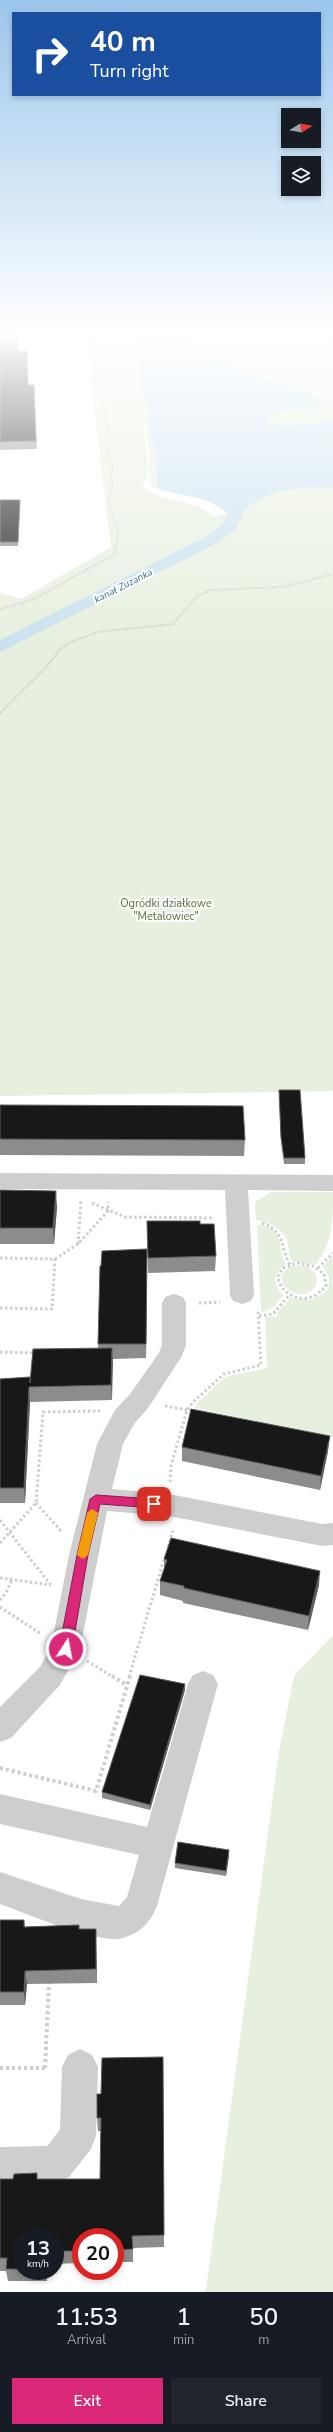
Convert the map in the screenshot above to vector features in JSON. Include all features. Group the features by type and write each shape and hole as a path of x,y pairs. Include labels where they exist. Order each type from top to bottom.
{"street":[{"path":"0,1181 333,1183"},
{"path":"236,1183 239,1218 241,1302"},
{"path":"0,1728 50,1676 66,1649 64,1587 83,1555 110,1444 131,1409 170,1356 174,1345 174,1303"},
{"path":"96,1499 174,1506 322,1535 333,1534"},
{"path":"0,1888 99,1920 121,1922 136,1913 141,1906 203,1684"},
{"path":"0,1809 158,1844"},
{"path":"0,2165 56,2164 78,2136 80,2068"}],"path":[{"path":"0,610 32,600 48,592 88,568 109,559 116,550 118,533 109,503 113,485 110,477 112,463 104,439"},
{"path":"0,713 48,665 60,649 86,635 173,624 179,621 195,597 209,592 292,586 333,574"},
{"path":"78,1244 81,1195"},
{"path":"86,1199 101,1209 120,1212 125,1217 239,1218 265,1224 274,1230 285,1244 286,1257 290,1265"},
{"path":"0,1258 55,1259 78,1244 108,1211"},
{"path":"318,1268 333,1253"},
{"path":"0,1308 52,1309 55,1259"},
{"path":"306,1263 318,1268 326,1280 322,1291 310,1298 289,1295 281,1289 277,1278 279,1272 290,1265 306,1263"},
{"path":"258,1316 273,1314 289,1295"},
{"path":"0,1768 96,1791 174,1506 171,1466 187,1410 193,1402 224,1374 261,1365 258,1316 241,1302 174,1303"},
{"path":"0,1352 39,1353"},
{"path":"0,1544 36,1503 43,1412 131,1409 195,1411"},
{"path":"36,1503 83,1555"},
{"path":"0,1520 64,1587"},
{"path":"0,1578 64,1587"},
{"path":"0,1600 6,1593 12,1580"},
{"path":"45,2068 50,1975"},
{"path":"0,2068 80,2068"}],"green space":[{"name":"Ogródki działkowe \"Metalowiec\"","path":"98,439 145,439 149,470 143,487 161,496 200,507 213,517 226,513 218,506 199,498 160,490 150,486 148,439 333,439 333,1091 0,1096 0,593 21,599 111,547"},
{"path":"271,1192 333,1192 331,1231 322,1256 316,1264 293,1262 289,1256 288,1244 284,1234 276,1227 266,1222 256,1220 255,1202"},
{"path":"257,1225 273,1230 277,1235 286,1264 278,1271 275,1279 277,1287 284,1295 277,1303 265,1312 261,1312"},
{"path":"333,1256 333,1437 195,1408 197,1403 225,1377 267,1368 265,1317 277,1317 277,1313 290,1298 311,1300 326,1292 329,1285 329,1279 327,1273 322,1267"},
{"path":"303,1265 312,1270 316,1276 317,1283 309,1293 301,1294 293,1292 283,1285 281,1275 290,1267"},
{"path":"333,1635 333,2292 197,2292 206,2290 279,1751 294,1676"}],"water":[{"path":"152,439 333,439 333,488 286,490 263,497 244,511 227,513 220,507 203,499 158,488 156,457"}],"building":[{"path":"0,439 36,439 36,441 0,442"},
{"path":"0,500 20,500 18,542 0,542"},
{"path":"279,1090 300,1090 305,1158 284,1158 281,1137"},
{"path":"0,1105 243,1106 245,1140 0,1139"},
{"path":"0,1190 56,1191 53,1228 0,1228"},
{"path":"147,1221 200,1221 200,1224 214,1224 216,1256 148,1258"},
{"path":"147,1249 146,1344 98,1344 100,1266 102,1251"},
{"path":"112,1348 111,1385 29,1387 24,1488 0,1488 0,1379 30,1377 30,1383 33,1349"},
{"path":"191,1409 330,1436 321,1476 182,1447"},
{"path":"171,1538 320,1571 309,1616 184,1588 184,1586 160,1581 167,1560 164,1559"},
{"path":"140,1675 185,1684 150,1805 102,1792"},
{"path":"178,1842 229,1850 226,1871 175,1863"},
{"path":"0,1920 24,1920 24,1927 79,1925 79,1929 96,1929 96,1969 25,1971 24,1992 0,1992"},
{"path":"163,2057 164,2235 132,2236 133,2249 124,2250 124,2228 72,2228 72,2251 64,2251 64,2228 12,2228 12,2269 6,2269 7,2258 0,2258 0,2179 13,2179 14,2174 37,2173 37,2179 100,2179 101,2118 97,2118 97,2094 101,2094 102,2058"}],"waterway":[{"name":"kanał Zuzanka","path":"0,647 213,539 229,527 236,512"}],"slow traffic":[{"path":"83,1555 92,1513"}],"route":[{"path":"66,1649 83,1555 96,1499 154,1504"}]}
